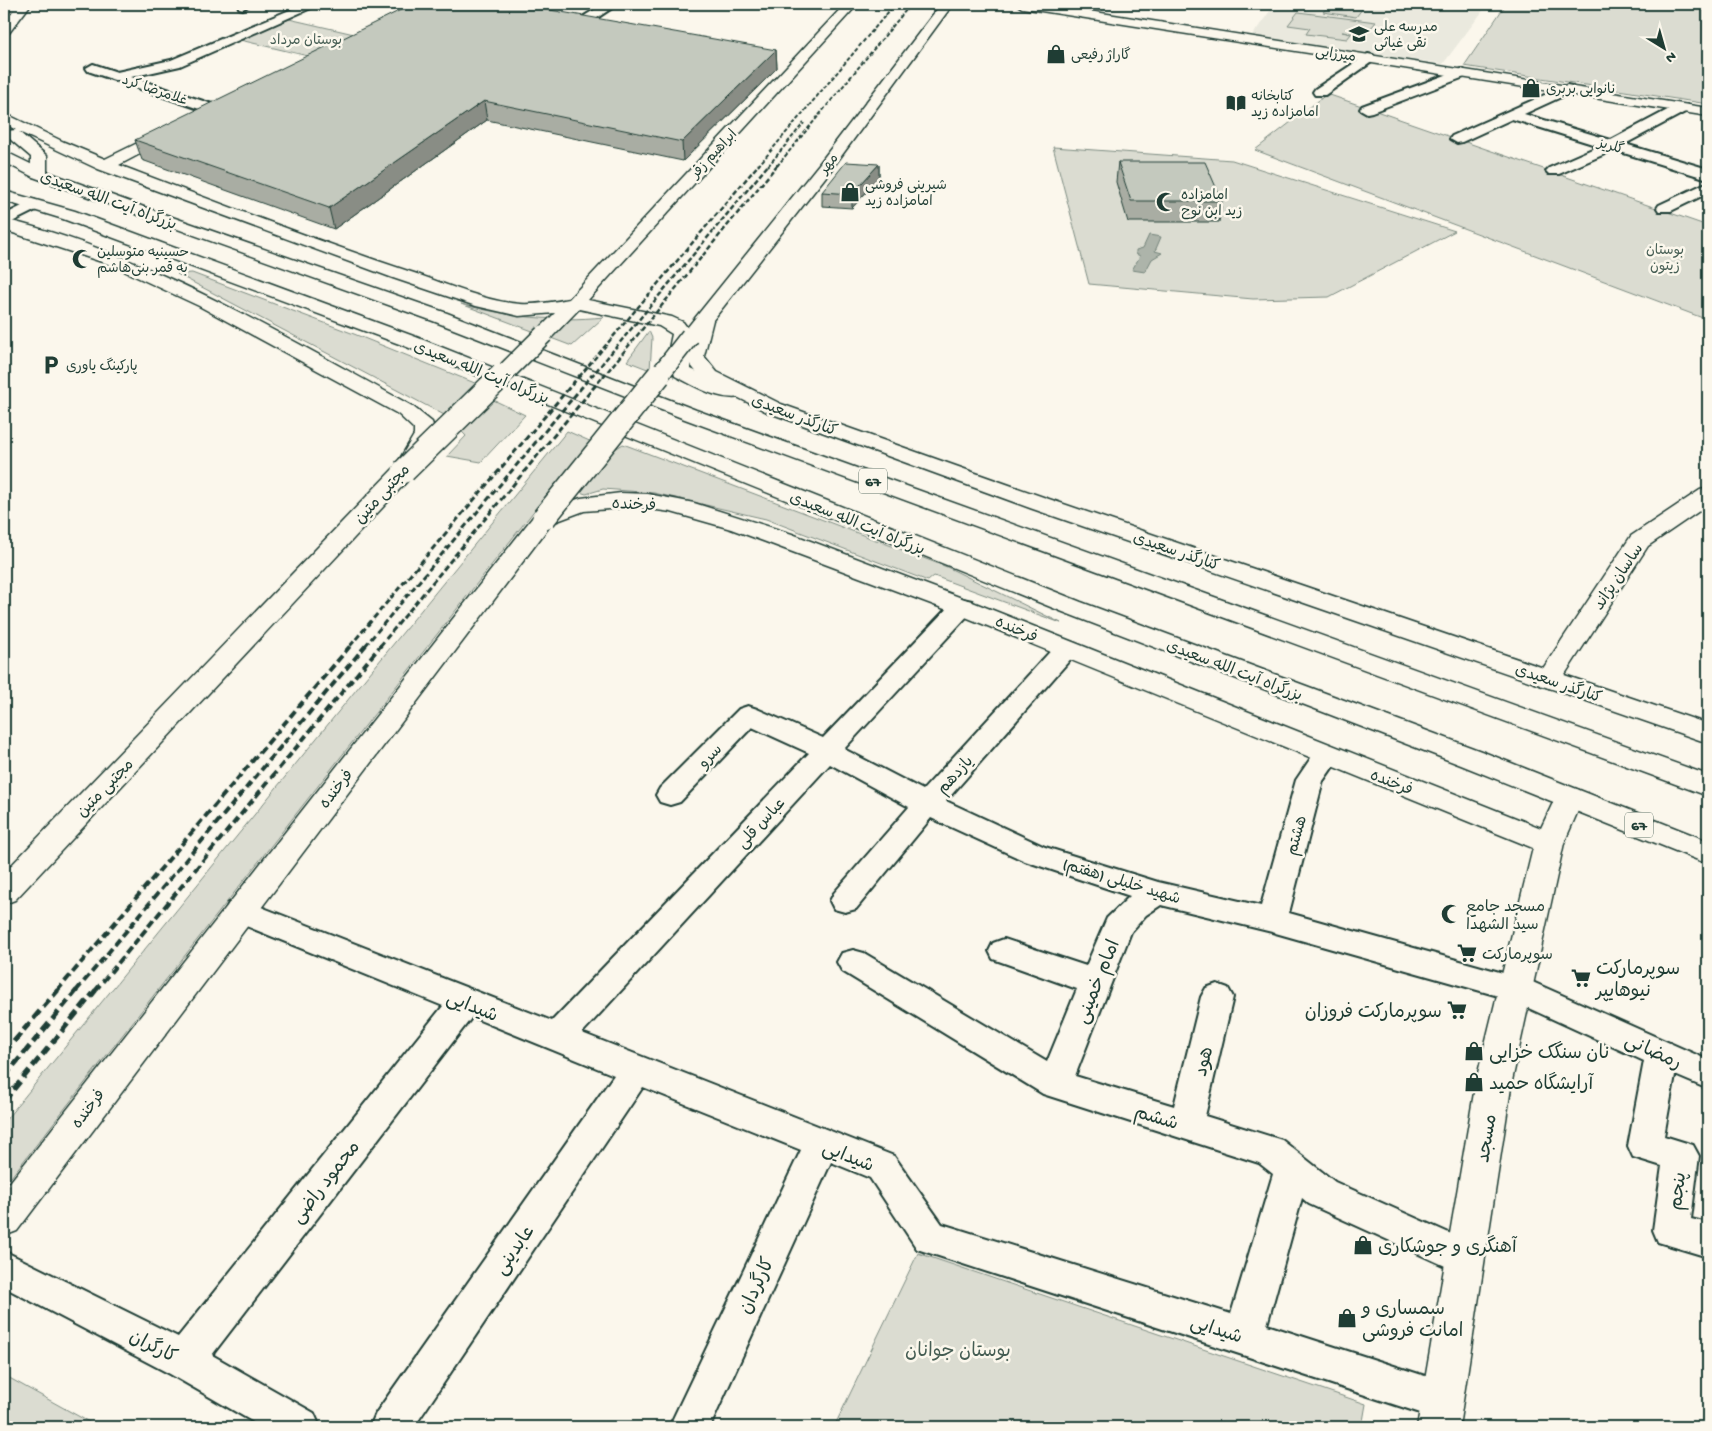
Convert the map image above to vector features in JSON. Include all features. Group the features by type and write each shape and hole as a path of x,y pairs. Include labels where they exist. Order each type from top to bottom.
{"main road":[{"path":"4,12 18,4"},
{"path":"4,30 25,4"},
{"name":"ابراهیم زقر","path":"404,471 575,303 852,4"},
{"name":"مهر","path":"544,518 825,167 947,4"},
{"name":"میرزایی","path":"1022,4 1708,112"},
{"path":"509,15 532,19"},
{"path":"558,24 594,31"},
{"path":"776,62 795,66"},
{"path":"199,119 221,108"},
{"path":"4,119 104,166 251,221 483,302 519,310 544,309 575,303 665,321 676,326 682,334 678,353 682,372 719,390 739,392"},
{"path":"4,119 14,136 39,156 39,174 4,163"},
{"path":"104,166 182,127"},
{"name":"بزرگراه آیت الله سعیدی","path":"4,156 39,174 440,317 698,417 1708,786"},
{"name":"بزرگراه آیت الله سعیدی","path":"4,198 69,215 408,341 1072,607 1569,797 1708,853"},
{"name":"مجتبی متین","path":"4,222 117,261 197,298 406,410 424,427 425,435 404,471 4,892"},
{"name":"کنارگذر سعیدی","path":"704,318 694,357 710,376 774,408 1038,503 1708,734"},
{"name":"ساسان پژاند","path":"1550,679 1639,541 1708,495"},
{"name":"فرخنده","path":"4,1219 544,518 562,509 584,503 614,500 646,501 695,510 750,527 962,606 1327,755 1549,843"},
{"name":"مسجد","path":"1440,1414 1494,1081 1517,989 1549,843 1569,797"}],"street":[{"path":"116,76 176,63 314,4"},
{"path":"509,15 535,4"},
{"path":"575,28 612,4"},
{"path":"1320,92 1368,58"},
{"name":"غلامرضا کرد","path":"93,68 221,108"},
{"path":"1367,109 1462,73"},
{"path":"1457,139 1567,89"},
{"path":"1554,172 1613,145 1682,108"},
{"name":"گلریز","path":"1513,115 1708,174"},
{"path":"1665,208 1708,187"},
{"path":"4,222 34,205"},
{"name":"عباس قلی","path":"557,1038 962,606"},
{"name":"یازدهم","path":"845,901 927,804 1066,649"},
{"name":"شهید خلیلی (هفتم)","path":"748,715 826,751 927,804 1035,854 1157,893 1272,920 1517,989"},
{"name":"سرو","path":"670,795 748,715"},
{"name":"هشتم","path":"1272,920 1310,780 1327,755"},
{"name":"امام خمینی","path":"1055,1084 1118,926 1135,907 1157,893"},
{"name":"شیدایی","path":"240,911 882,1167 930,1237 1244,1337 1440,1414"},
{"path":"1004,951 1096,982"},
{"name":"ششم","path":"853,962 1055,1084 1270,1151 1322,1192 1465,1258"},
{"name":"رمضانی","path":"1517,989 1708,1075"},
{"name":"هود","path":"1186,1125 1217,997"},
{"name":"محمود راضی","path":"184,1360 465,1002"},
{"name":"پنجم","path":"1662,1054 1645,1146 1680,1156 1671,1230 1708,1240"},
{"name":"عابدینی","path":"390,1427 636,1070"},
{"name":"کارگردان","path":"689,1427 822,1144"},
{"path":"1244,1337 1292,1169"},
{"name":"کارگران","path":"4,1268 184,1360 300,1427"}],"shaded area":[{"name":"مدرسه علی نقی غیاثی","path":"1275,4 1488,4 1443,64 1252,36"},
{"path":"1149,235 1161,237 1155,251 1162,253 1152,259 1145,272 1132,270 1140,256 1136,254 1136,250 1143,248"}],"green space":[{"path":"1330,4 1365,5 1356,17 1323,12"},
{"path":"1506,4 1708,4 1708,104 1464,66"},
{"path":"1298,12 1376,22 1365,35 1342,32 1351,34 1347,39 1306,34 1310,28 1288,25"},
{"name":"بوستان مرداد","path":"289,19 354,34 308,56 240,40"},
{"name":"بوستان زیتون","path":"1327,94 1708,226 1708,320 1255,150"},
{"path":"1053,147 1232,160 1455,231 1329,297 1253,299 1089,284"},
{"path":"192,273 354,334 492,390 483,395 525,415 481,462 447,456 466,436 448,417 177,274"},
{"path":"461,304 497,312 550,319 604,317 572,346"},
{"path":"649,331 652,338 650,370 627,361"},
{"path":"567,431 612,451 623,444 947,567 1061,623 934,576 928,581 766,519 654,493 603,489 586,494 555,484 4,1186 4,1122"},
{"name":"بوستان جوانان","path":"918,1253 1366,1404 1362,1427 834,1427"},
{"path":"4,1375 98,1427 4,1427"}],"building":[{"path":"413,4 516,4 776,50 682,142 484,101 329,208 135,140"},
{"path":"846,162 879,164 852,194 822,192"},
{"path":"1118,162 1205,162 1222,201 1131,201"}],"railway":[{"path":"758,166 895,4"},
{"path":"777,166 911,4"},
{"path":"768,166 804,123"},
{"path":"579,377 759,164"},
{"path":"591,377 769,164"},
{"path":"603,377 778,164"},
{"path":"350,646 580,375"},
{"path":"365,646 592,375"},
{"path":"380,646 604,375"},
{"path":"57,991 351,645"},
{"path":"76,991 366,645"},
{"path":"95,991 381,645"},
{"path":"4,1053 58,990"},
{"path":"4,1077 77,990"},
{"path":"4,1101 96,990"}],"place":[{"name":"مدرسه علی نقی غیاثی","path":"1359,34"},
{"name":"گاراژ رفیعی","path":"1056,54"},
{"name":"نانوایی بربری","path":"1531,88"},
{"name":"کتابخانه امامزاده زید","path":"1236,103"},
{"name":"شیرینی فروشی امامزاده زید","path":"850,192"},
{"name":"امامزاده زید ابن نوح","path":"1166,202"},
{"name":"حسینیه متوسلین به قمر بنی‌هاشم","path":"82,259"},
{"name":"پارکینگ یاوری","path":"51,365"},
{"name":"مسجد جامع سید الشهدا","path":"1451,914"},
{"name":"سوپرمارکت","path":"1467,953"},
{"name":"سوپرمارکت نیوهایپر","path":"1581,978"},
{"name":"سوپرمارکت فروزان","path":"1457,1010"},
{"name":"نان سنگک خزایی","path":"1474,1051"},
{"name":"آرایشگاه حمید","path":"1474,1082"},
{"name":"آهنگری و جوشکاری","path":"1363,1245"},
{"name":"سمساری و امانت فروشی","path":"1347,1318"}]}
